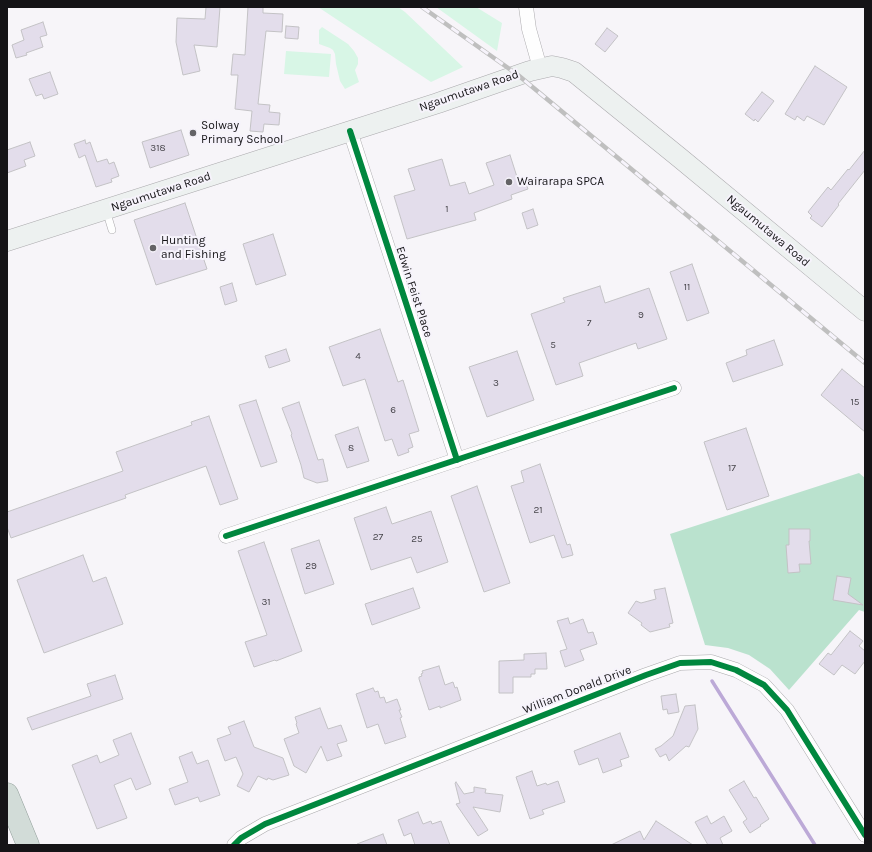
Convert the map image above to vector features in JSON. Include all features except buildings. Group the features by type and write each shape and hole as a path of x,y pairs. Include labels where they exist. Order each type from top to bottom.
{"highway":[{"path":"7,794 28,845"}],"main road":[{"name":"Ngaumutawa Road","path":"7,241 438,103 524,73 552,66 574,72 865,311"}],"street":[{"path":"526,7 540,68"},
{"name":"Edwin Feist Place","path":"350,131 457,460"},
{"path":"226,536 674,388"},
{"name":"William Donald Drive","path":"234,845 241,838 265,824 646,675 680,663 711,662 736,670 764,685 787,710 865,835"}],"lane":[{"path":"106,210 112,230"}],"green space":[{"path":"318,7 398,7 463,67 431,82"},
{"path":"436,7 476,7 502,23 497,51"},
{"path":"322,27 348,44 354,51 358,58 358,64 355,70 359,82 345,89 340,81 333,50 319,44 319,30"},
{"path":"286,51 331,54 329,77 284,74"},
{"path":"859,473 865,478 865,612 859,610 789,690 770,669 749,655 728,648 705,645 670,534"}],"waterway":[{"path":"712,681 815,845"}],"railway":[{"path":"422,7 518,75 865,363"}],"cycle path":[{"path":"350,131 457,460"},
{"path":"226,536 674,388"},
{"path":"234,845 241,838 265,824 646,675 680,663 711,662 736,670 764,685 787,710 865,835"}],"place":[{"name":"Solway Primary School","path":"193,133"},
{"name":"Wairarapa SPCA","path":"509,182"},
{"name":"Hunting and Fishing","path":"153,248"}]}
